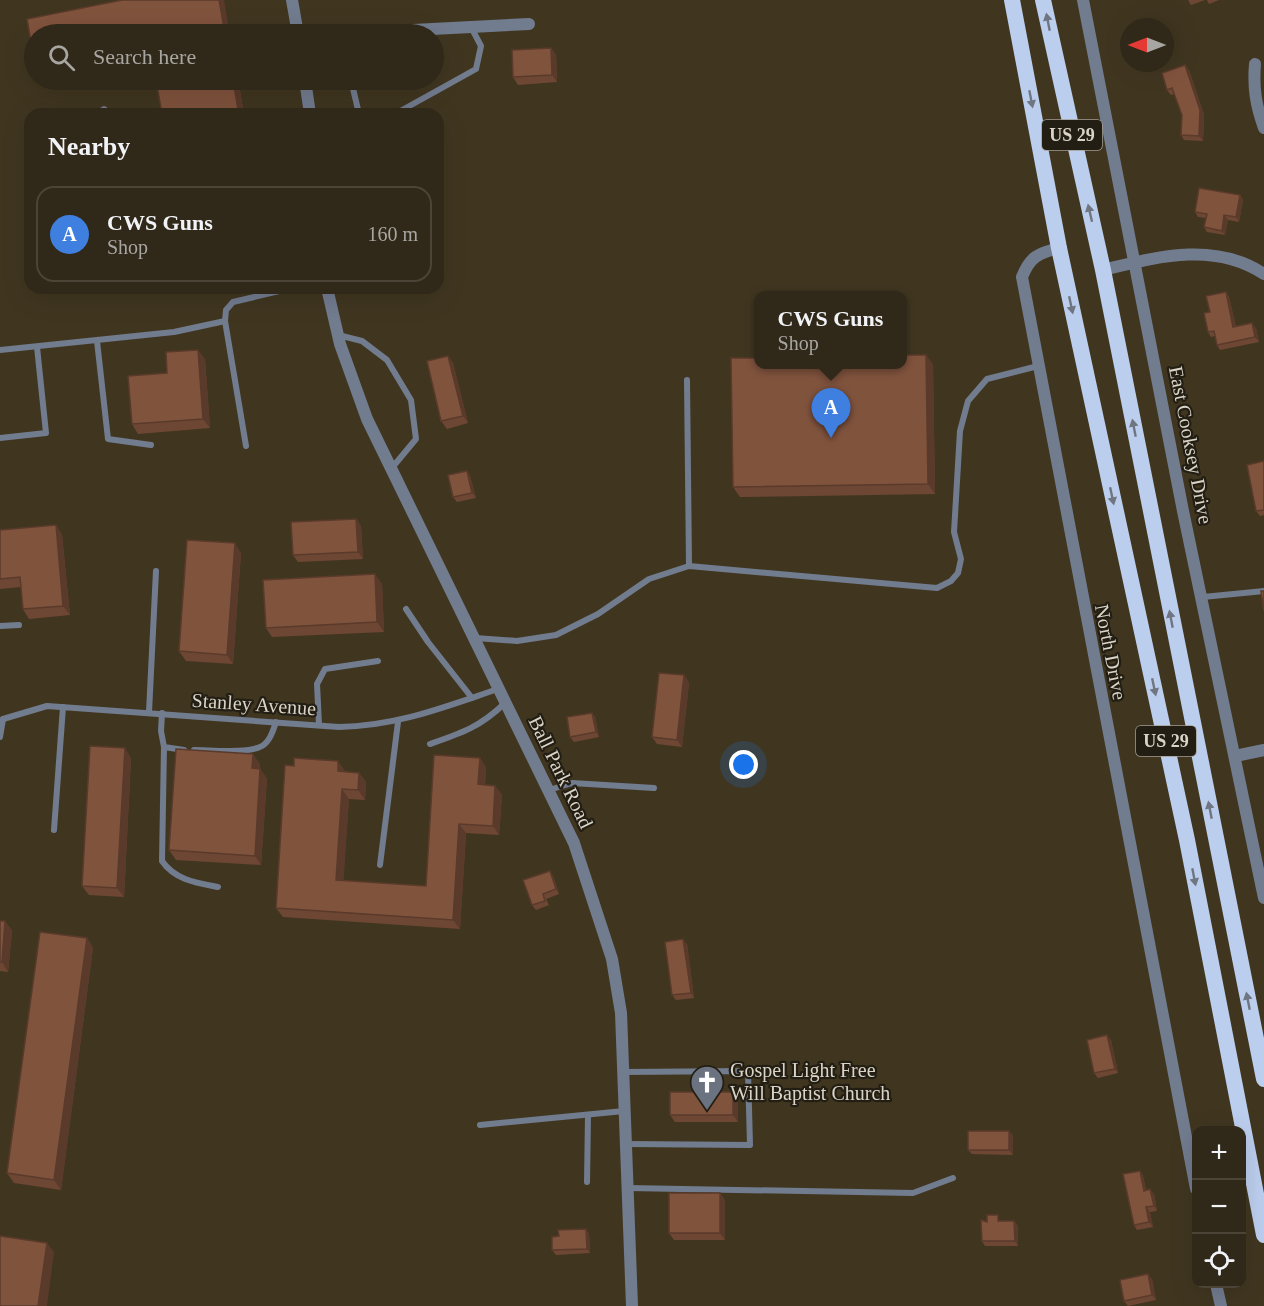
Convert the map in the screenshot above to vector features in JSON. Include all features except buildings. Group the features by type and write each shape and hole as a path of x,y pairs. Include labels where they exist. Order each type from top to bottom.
{"highway":[{"name":"US 29","path":"1012,0 1059,248 1187,840 1264,1234"},
{"name":"US 29","path":"1043,0 1103,270 1264,1079"}],"street":[{"path":"292,0 296,24"},
{"name":"East Cooksey Drive","path":"1083,0 1183,511 1203,597 1264,898"},
{"path":"444,28 529,24"},
{"path":"1255,64 1254,86 1257,109 1264,128"},
{"path":"306,90 309,108"},
{"name":"North Drive","path":"1059,248 1036,254 1028,262 1022,277 1083,609 1195,1180"},
{"path":"1103,270 1187,252 1219,256 1264,274"},
{"name":"Ball Park Road","path":"328,294 338,335 367,419 574,843 612,959 621,1013 631,1306"},
{"path":"1235,756 1264,750"},
{"path":"1217,1288 1221,1306"}],"lane":[{"path":"444,87 476,69 481,46 471,27"},
{"path":"353,90 358,108"},
{"path":"406,108 438,90"},
{"path":"246,446 225,321 226,310 233,303 268,294"},
{"path":"0,350 174,332 225,321"},
{"path":"338,335 362,341 387,360 411,400 416,439 391,470"},
{"path":"97,341 108,439 151,445"},
{"path":"0,438 45,432 37,347"},
{"path":"474,638 517,641 556,635 598,614 649,579 689,566 937,588 951,581 958,573 961,558 954,532 960,431 968,401 987,379 1038,366"},
{"path":"687,380 689,566"},
{"path":"149,712 156,571"},
{"path":"1203,597 1264,591"},
{"path":"406,609 434,650 472,698"},
{"path":"0,626 19,625"},
{"path":"319,725 317,684 325,669 378,661"},
{"name":"Stanley Avenue","path":"2,718 47,706 319,725 373,726 398,722 499,689"},
{"path":"430,744 469,731 488,720 506,702"},
{"path":"54,830 63,707"},
{"path":"162,713 161,731 164,747 162,861 169,871 194,883 218,887"},
{"path":"0,737 2,718"},
{"path":"164,747 188,751 249,750 262,746 276,722"},
{"path":"380,864 398,722"},
{"path":"548,790 572,783 654,788"},
{"path":"623,1072 748,1071 750,1145 626,1144"},
{"path":"480,1125 625,1111"},
{"path":"587,1182 588,1115"},
{"path":"628,1188 913,1192 953,1178"}],"place":[{"name":"CWS Guns","path":"831,438"},
{"name":"Gospel Light Free Will Baptist Church","path":"707,1111"}]}
